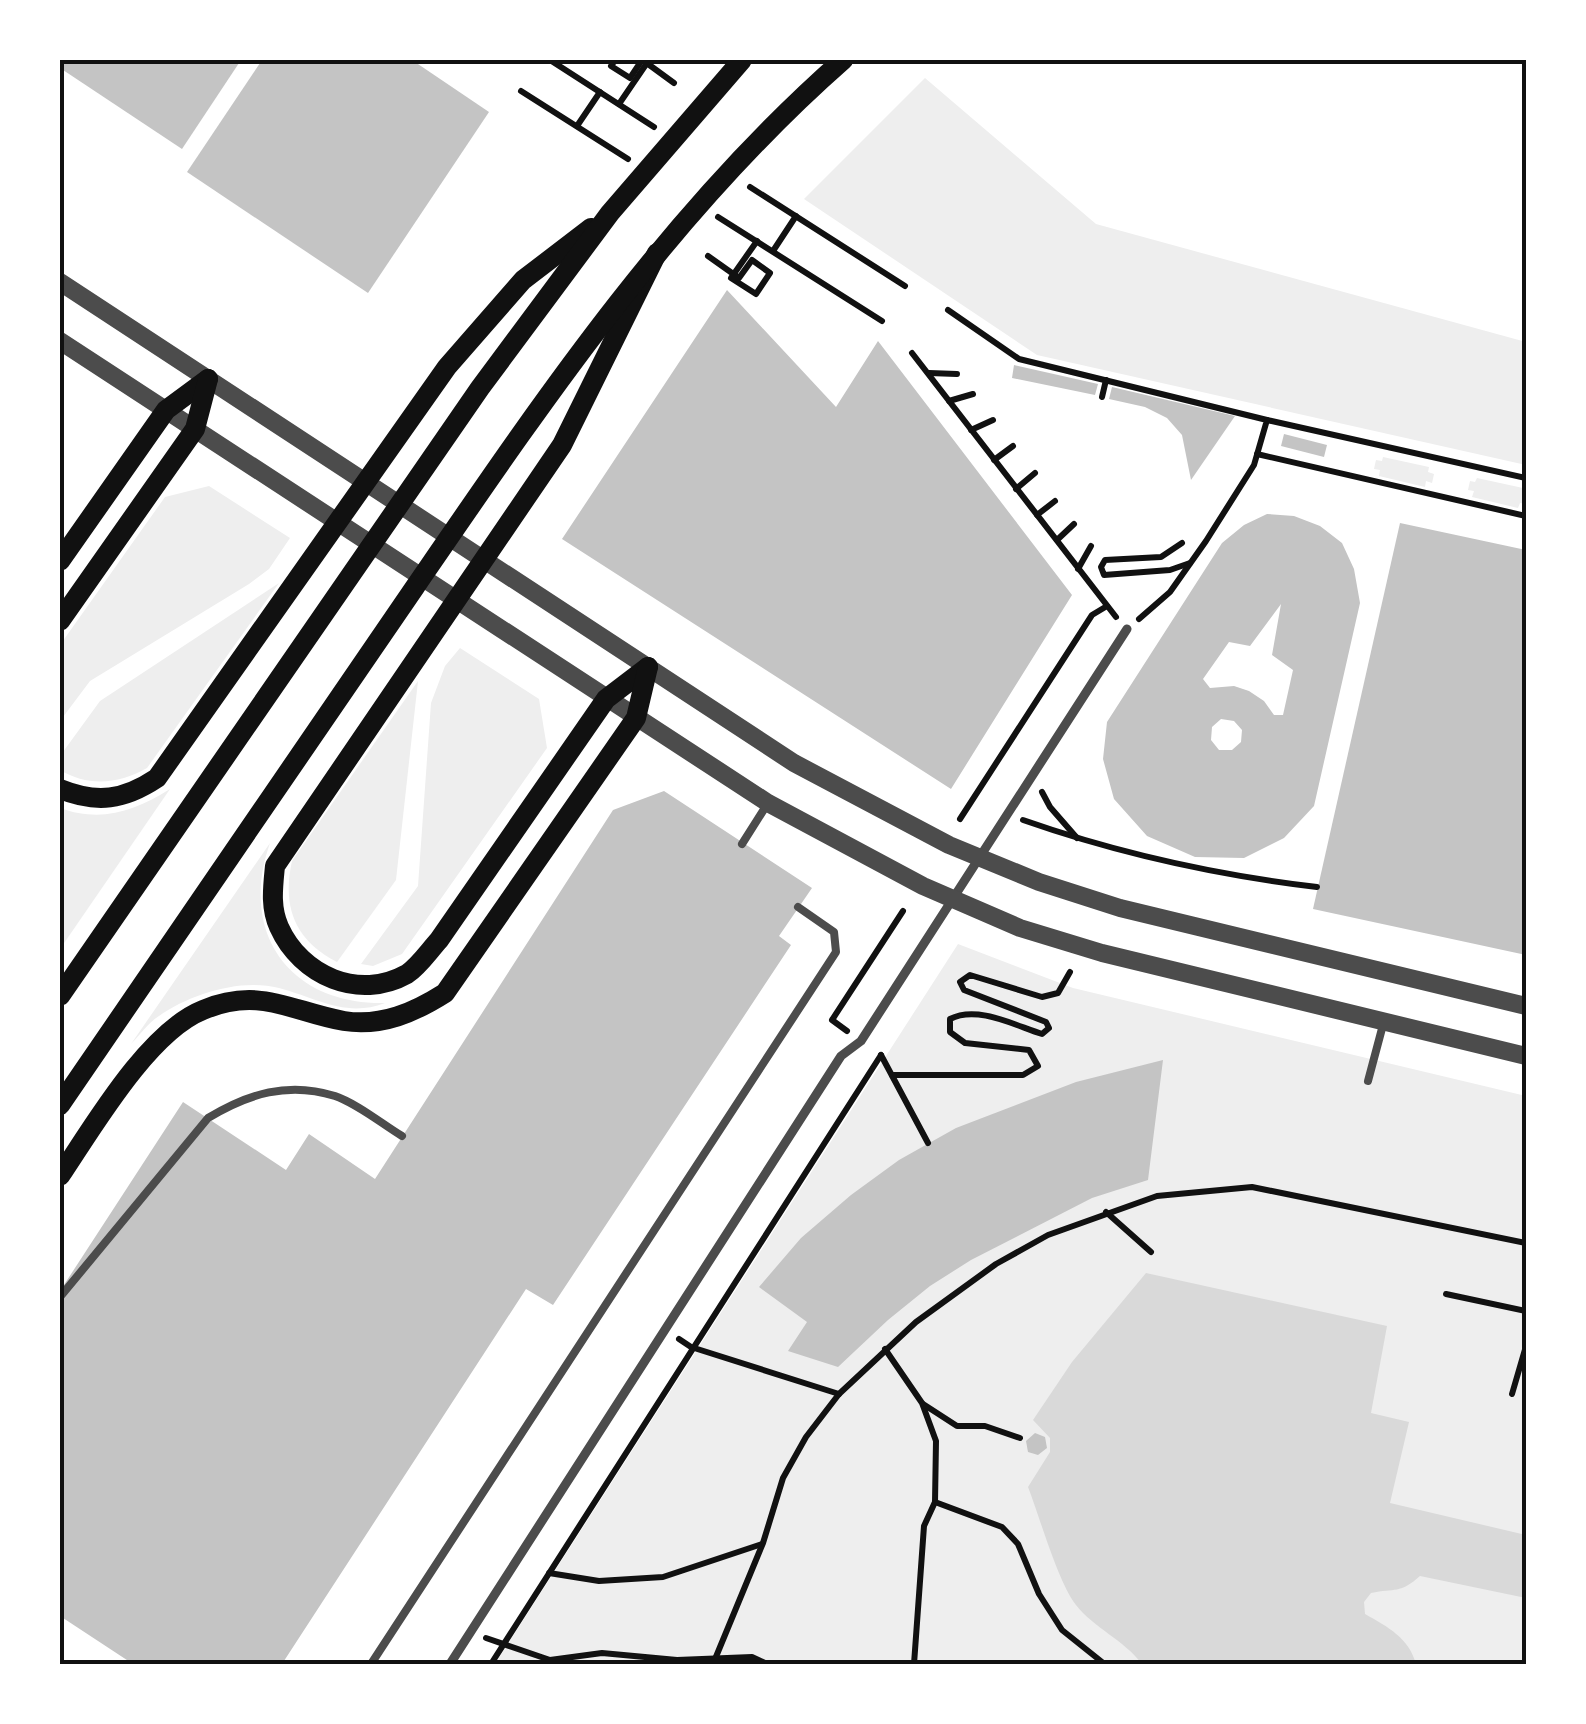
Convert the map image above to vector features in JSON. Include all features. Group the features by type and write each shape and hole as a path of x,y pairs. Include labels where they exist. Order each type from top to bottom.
{"main road":[{"path":"60,996 480,388 610,213 742,60"},
{"path":"60,1105 610,310 733,167 843,60"},
{"path":"60,789 77,796 116,799 157,778 446,367 524,280 610,213"},
{"path":"648,667 606,699 439,940 412,971 387,983 352,986 320,974 293,952 278,924 272,895 275,866 562,446 657,253"},
{"path":"60,560 166,410 208,379"},
{"path":"60,621 195,429 208,379"},
{"path":"60,1176 124,1082 172,1030 203,1010 273,1000 345,1021 373,1022 421,1008 445,993 636,718 648,667"}],"street":[{"path":"60,282 794,763 949,845 1039,882 1120,908 1526,1006"},
{"path":"60,341 768,804 923,886 1020,928 1102,953 1526,1056"},
{"path":"450,1664 841,1056 862,1041 1127,629"}],"lane":[{"path":"742,844 768,804"},
{"path":"371,1664 836,952 834,932 798,908"},
{"path":"1368,1082 1384,1022"},
{"path":"60,1297 208,1118 239,1099 280,1088 336,1096 402,1136"}],"path":[{"path":"615,60 611,66 630,78 645,60"},
{"path":"645,60 674,82"},
{"path":"620,104 645,60"},
{"path":"577,126 600,92"},
{"path":"773,252 796,216"},
{"path":"708,256 739,278 752,260 770,273 756,294 732,278 757,242"},
{"path":"948,310 1020,359 1526,478"},
{"path":"912,353 1127,629 1170,592 1191,562 1254,465 1267,420"},
{"path":"927,373 957,374"},
{"path":"1102,397 1106,380"},
{"path":"949,401 973,394"},
{"path":"971,430 993,420"},
{"path":"994,460 1013,446"},
{"path":"1257,454 1526,516"},
{"path":"1016,489 1035,474"},
{"path":"1037,515 1055,500"},
{"path":"1056,540 1074,524"},
{"path":"1101,567 1105,560 1161,556 1182,543"},
{"path":"1078,569 1091,546"},
{"path":"1084,558 1101,567 1104,575 1170,570 1191,562"},
{"path":"960,819 1092,615 1107,606"},
{"path":"1034,774 1050,807 1078,839"},
{"path":"1008,814 1146,859 1317,888"},
{"path":"832,1020 903,911"},
{"path":"892,1074 1024,1075 1038,1066 1029,1050 965,1042 950,1032 950,1019 962,1013 980,1015 1042,1034 1049,1028 1046,1022 964,990 960,982 970,975 1042,998 1058,994 1070,972"},
{"path":"862,1041 882,1055 928,1143"},
{"path":"491,1664 882,1055"},
{"path":"713,1662 763,1543 783,1478 806,1437 839,1394 916,1322 996,1264 1048,1236 1157,1196 1252,1187 1526,1243"},
{"path":"1106,1212 1152,1252"},
{"path":"1446,1294 1526,1312"},
{"path":"665,1330 691,1347 839,1394"},
{"path":"1512,1394 1526,1346"},
{"path":"885,1350 922,1403 936,1441 935,1502 924,1526 914,1664"},
{"path":"922,1403 958,1426 985,1426 1020,1438"},
{"path":"935,1502 1002,1526 1018,1544 1039,1594 1062,1630 1102,1662"},
{"path":"548,1573 599,1581 663,1577 763,1543"},
{"path":"472,1630 502,1646 550,1660 602,1653 713,1662 752,1657 767,1664"}],"shaded area":[{"path":"925,78 1096,224 1526,342 1526,465 1037,355 804,199"},
{"path":"1383,457 1429,467 1428,472 1434,474 1432,483 1426,481 1425,487 1379,476 1380,470 1374,469 1376,460 1382,461"},
{"path":"1477,478 1523,488 1526,504 1520,503 1518,508 1472,497 1474,491 1468,490 1470,481"},
{"path":"209,486 290,538 269,569 249,584 90,681 60,721 60,645 165,497"},
{"path":"279,583 147,768 104,781 81,779 60,770 60,756 100,701"},
{"path":"460,648 539,699 547,748 402,954 373,966 361,964 418,886 431,703 445,666"},
{"path":"418,681 396,880 337,962 310,943 295,920 289,893 292,861"},
{"path":"170,789 60,949 60,808 90,814 117,812"},
{"path":"270,843 262,876 261,906 267,934 280,958 298,977 322,992 385,1003 344,1007 264,985 233,987 171,1008 131,1044"},
{"path":"958,944 1073,988 1526,1096 1526,1664 495,1664"},
{"path":"1146,1273 1387,1326 1371,1413 1409,1422 1390,1503 1526,1535 1526,1598 1420,1576 1402,1588 1371,1593 1364,1602 1365,1614 1403,1640 1416,1664 1142,1664 1083,1613 1069,1595 1028,1487 1050,1452 1050,1438 1033,1420 1072,1362"}],"building":[{"path":"60,60 241,60 182,149 60,68"},
{"path":"262,60 412,60 489,112 368,293 187,172"},
{"path":"727,290 836,407 878,341 1072,595 951,789 562,539"},
{"path":"1014,365 1098,384 1095,395 1012,378"},
{"path":"1112,387 1235,416 1191,480 1182,435 1167,418 1145,407 1109,399"},
{"path":"1284,434 1327,445 1324,457 1281,446"},
{"path":"1267,514 1294,516 1320,526 1342,543 1354,569 1360,603 1314,806 1284,838 1244,858 1195,857 1147,836 1114,799 1103,759 1107,722 1222,543 1244,525","holes":["1281,604 1272,655 1293,670 1283,715 1274,715 1264,701 1249,691 1234,686 1210,688 1203,679 1229,642 1250,646","1221,719 1234,721 1242,730 1241,742 1232,750 1219,750 1211,740 1212,727"]},
{"path":"1400,523 1526,550 1526,955 1313,909"},
{"path":"664,791 812,888 779,936 791,945 553,1305 526,1289 282,1664 133,1664 60,1616 60,1291 183,1102 286,1170 309,1134 375,1179 613,810"},
{"path":"1163,1060 1148,1180 1092,1198 971,1260 930,1286 838,1367 788,1351 807,1322 759,1287 801,1238 851,1195 899,1160 956,1128 1076,1082"},
{"path":"1035,1433 1045,1437 1047,1448 1038,1455 1028,1452 1026,1441"}]}
